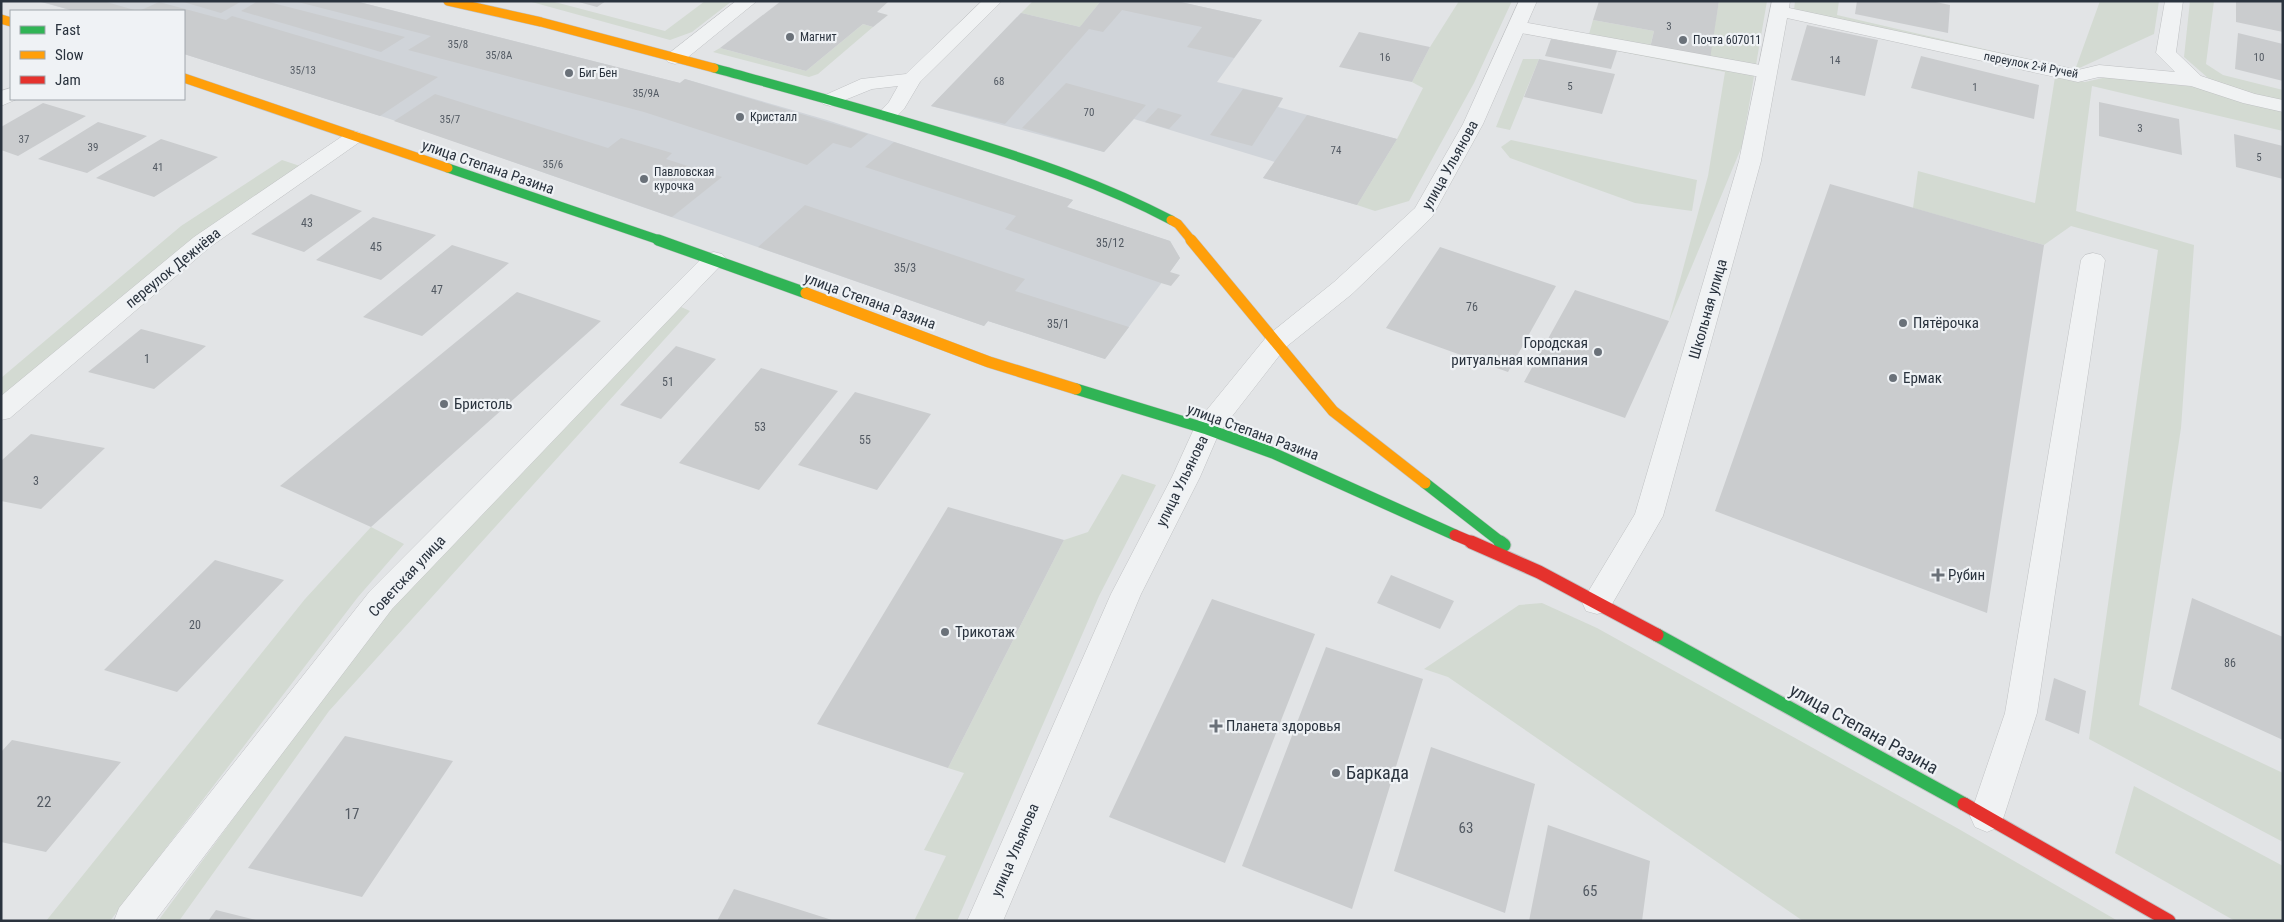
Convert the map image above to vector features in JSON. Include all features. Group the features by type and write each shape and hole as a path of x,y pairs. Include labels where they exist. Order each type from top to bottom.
{"main road":[{"name":"улица Степана Разина","path":"448,1 541,22 887,115 1083,178 1133,199 1178,224 1277,341 1333,411 1539,572"},
{"name":"улица Степана Разина","path":"185,78 714,259 989,362 1207,429 1298,463 1539,572 1597,602 1987,816 2169,921"}],"street":[{"path":"675,58 748,1"},
{"path":"887,115 897,104 912,79 993,1"},
{"name":"улица Ульянова","path":"985,921 1126,594 1186,477 1207,429 1277,341 1343,288 1424,212 1473,124 1528,1"},
{"path":"2174,1 2166,53 2194,80"},
{"name":"переулок 2-й Ручей","path":"1780,6 2078,76 2099,71 2194,80 2250,99 2283,106"},
{"name":"Школьная улица","path":"1597,602 1649,516 1750,161 1780,6"},
{"path":"1517,27 1766,72"},
{"path":"830,100 868,83 912,79"},
{"name":"переулок Дежнёва","path":"1,411 202,242 354,137"},
{"name":"Советская улица","path":"132,921 381,600 714,259"},
{"path":"1987,816 2021,713 2093,260"}],"shaded area":[{"path":"37,1 355,1 680,83 685,79 827,120 1073,200 1067,207 1170,241 1180,258 1105,359 988,321 984,326 387,118 185,54 185,10 70,10"},
{"path":"528,1 551,1 665,31 705,1 732,1 692,32 670,40"},
{"path":"1033,1 1101,1 1080,27 1021,13"},
{"path":"1101,1 1176,1 1262,20 1217,82 1283,98 1278,107 1397,139 1357,205 1263,178 1275,162 1134,119 1104,152 931,106 1021,13 1079,27"},
{"path":"1459,1 1512,1 1474,83 1409,201 1375,211 1357,205 1397,139 1423,88 1412,82 1430,47"},
{"path":"1719,1 1767,1 1742,146 1669,321 1708,176 1725,72 1586,45 1593,20 1654,31 1650,47 1709,59"},
{"path":"1795,1 1839,1 1837,15 2075,70 1794,10"},
{"path":"2100,1 2159,1 2154,34 2075,70"},
{"path":"2190,1 2214,1 2206,64 2223,75 2283,90 2283,102 2253,96 2208,78 2184,57"},
{"path":"863,24 873,27 818,74 809,77 713,52 720,48 806,71"},
{"path":"1523,59 1539,59 1510,130 1496,127"},
{"path":"2055,77 2085,82 2107,77 2196,87 2283,111 2283,131 2092,86 2076,211 2194,245 2181,428 2139,705 2283,773 2283,842 2089,739 2158,250 2071,226 2044,245 1913,208 1918,171 2035,203"},
{"path":"1511,140 1697,180 1692,211 1635,203 1510,158 1501,147"},
{"path":"282,160 300,166 187,243 1,400 1,378 181,226"},
{"path":"679,306 690,311 329,711 179,921 158,921 386,611"},
{"path":"1122,474 1156,485 1099,596 957,921 914,921 946,856 924,850 964,773 948,768 1064,540 1088,532"},
{"path":"371,527 404,544 358,597 110,921 46,921 305,599"},
{"path":"1542,603 1597,628 1957,828 2118,921 1803,921 1448,677 1424,669 1519,605"},
{"path":"2134,786 2283,866 2283,921 2235,921 2115,853"}],"building":[{"path":"39,1 103,1 134,10 70,10"},
{"path":"180,1 242,1 221,13"},
{"path":"258,1 265,1 405,37 381,52 241,11"},
{"path":"294,1 355,1 680,83 685,79 868,134 851,148 833,143 807,165 644,112 408,50 431,36"},
{"path":"575,1 606,1 597,7"},
{"name":"Магнит","path":"781,1 889,1 877,12 888,15 873,27 863,24 806,71 720,48"},
{"path":"1101,1 1176,1 1262,20 1234,58 1187,47 1202,27 1122,10 1103,32 1089,29 1005,124 931,106 1021,13 1080,27"},
{"path":"1599,1 1719,1 1710,59 1650,48 1654,31 1593,20"},
{"path":"1857,1 1931,1 1950,5 1948,33 1855,14"},
{"path":"2236,1 2283,2 2283,32 2236,22"},
{"path":"159,2 226,20 232,16 438,77 380,116 185,54 185,10 141,10"},
{"path":"1807,25 1878,40 1865,96 1791,80"},
{"path":"1359,32 1430,47 1412,82 1339,67"},
{"path":"2238,33 2283,44 2283,81 2235,69"},
{"path":"1551,39 1617,51 1611,69 1545,56"},
{"path":"1921,56 2039,85 2034,119 1911,88"},
{"path":"1539,59 1615,74 1602,114 1524,97"},
{"path":"1066,83 1146,105 1104,152 1022,128"},
{"path":"1243,89 1283,98 1252,146 1210,135"},
{"path":"435,94 608,148 621,138 672,153 666,159 722,177 672,217 394,121"},
{"path":"2099,102 2179,119 2182,155 2099,136"},
{"path":"43,103 86,116 18,156 1,150 1,127"},
{"path":"1158,108 1182,115 1169,129 1145,122"},
{"path":"1307,115 1397,139 1357,205 1263,178"},
{"path":"98,122 147,136 87,173 38,159"},
{"path":"2234,134 2283,146 2283,179 2236,167"},
{"path":"161,139 218,157 154,197 96,178"},
{"path":"894,142 1073,200 1067,207 1170,241 1180,258 1170,272 1180,275 1171,286 1161,283 1005,229 1016,216 865,167"},
{"name":"Ермак","path":"1830,184 2044,245 1987,613 1715,511"},
{"path":"311,194 362,211 304,252 251,234"},
{"path":"805,205 1025,279 1015,291 1129,327 1105,359 988,321 984,326 758,247"},
{"path":"373,217 436,235 381,280 316,260"},
{"path":"452,245 509,263 422,336 363,317"},
{"path":"1440,247 1556,286 1508,372 1386,328"},
{"name":"Городская ритуальная компания","path":"1575,290 1669,321 1625,418 1524,382"},
{"name":"Бристоль","path":"517,292 601,321 371,527 280,486"},
{"path":"141,329 206,346 154,389 88,372"},
{"path":"676,346 716,359 661,419 620,405"},
{"path":"761,368 838,391 759,490 679,463"},
{"path":"855,392 931,414 877,490 798,465"},
{"path":"31,434 105,448 41,509 1,501 1,461"},
{"name":"Трикотаж","path":"948,507 1064,540 948,768 817,724"},
{"path":"215,560 284,580 177,692 104,670"},
{"path":"1391,575 1454,601 1440,629 1377,603"},
{"path":"2192,598 2283,637 2283,740 2171,689"},
{"name":"Планета здоровья","path":"1212,599 1315,634 1225,863 1109,817"},
{"name":"Баркада","path":"1326,647 1423,679 1352,909 1242,866"},
{"path":"2054,678 2086,691 2079,734 2045,720"},
{"path":"345,736 453,761 362,897 248,868"},
{"path":"12,740 121,762 46,852 1,842 1,752"},
{"path":"1431,747 1535,784 1505,913 1394,871"},
{"path":"1548,825 1650,861 1642,921 1529,921"},
{"path":"734,889 832,920 832,921 717,921"},
{"path":"216,910 256,920 256,921 208,921"}],"traffic: fast":[{"path":"714,68 954,136 1036,163 1104,188 1171,220"},
{"path":"448,168 714,259 806,293"},
{"path":"1076,389 1207,429 1273,453 1455,535"},
{"path":"1425,483 1504,545"},
{"path":"1657,635 1964,804"}],"traffic: slow":[{"path":"448,1 541,22 714,68"},
{"path":"1,19 10,22"},
{"path":"185,78 448,168"},
{"path":"1171,220 1178,224 1333,411 1425,483"},
{"path":"806,293 989,362 1076,389"}],"traffic: jam":[{"path":"1455,535 1539,572 1657,635"},
{"path":"1964,804 2169,921"}],"place":[{"name":"Магнит","path":"790,37"},
{"name":"Почта 607011","path":"1683,40"},
{"name":"Биг Бен","path":"569,73"},
{"name":"Кристалл","path":"740,117"},
{"name":"Павловская курочка","path":"644,179"},
{"name":"Пятёрочка","path":"1903,323"},
{"name":"Городская ритуальная компания","path":"1598,352"},
{"name":"Ермак","path":"1893,378"},
{"name":"Бристоль","path":"444,404"},
{"name":"Рубин","path":"1938,575"},
{"name":"Трикотаж","path":"945,632"},
{"name":"Планета здоровья","path":"1216,726"},
{"name":"Баркада","path":"1336,773"}]}
